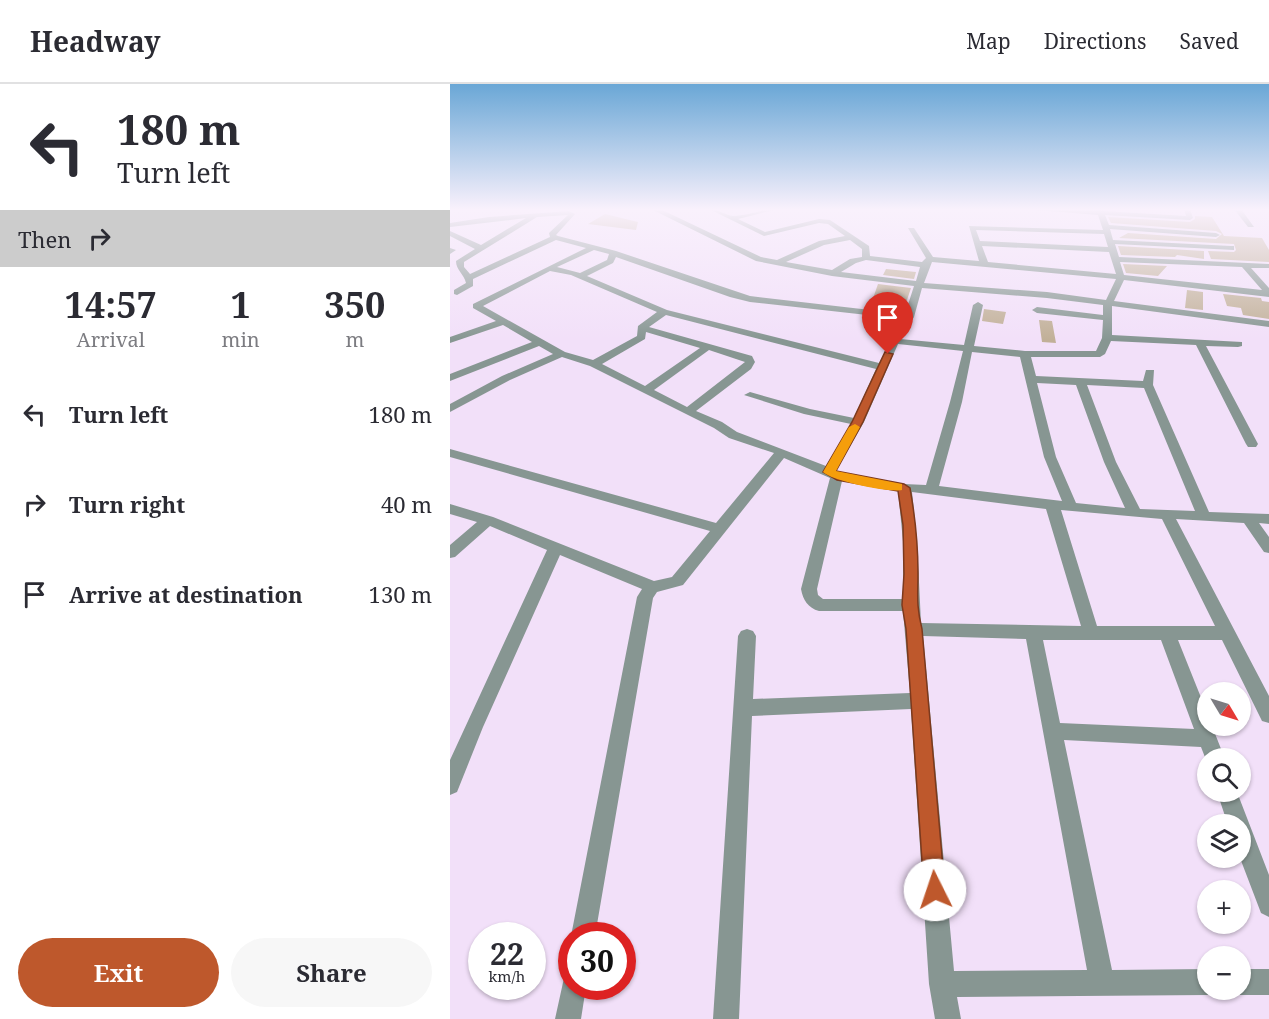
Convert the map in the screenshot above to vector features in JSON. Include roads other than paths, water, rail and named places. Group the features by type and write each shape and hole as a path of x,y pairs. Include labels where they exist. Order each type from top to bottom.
{"street":[{"path":"455,253 467,258"},
{"path":"463,297 470,284 469,278 459,264 476,253"},
{"path":"469,278 524,253"},
{"path":"463,297 549,268 583,253"},
{"path":"581,276 610,261 613,253 750,299 909,317"},
{"path":"746,253 759,259 832,274 1047,296 1265,324 1269,338"},
{"path":"777,263 800,253"},
{"path":"866,253 866,258"},
{"path":"909,605 819,604 811,598 808,589 833,474 894,341 909,317 928,262 923,253"},
{"path":"980,253 984,263"},
{"path":"894,341 1025,354 1100,354 1107,338 1108,304 1121,277 1114,253"},
{"path":"1136,253 1269,266"},
{"path":"832,274 853,261 866,258 984,263 1198,284 1269,294"},
{"path":"1244,265 1269,294"},
{"path":"549,268 581,276 664,312 882,367"},
{"path":"463,297 502,322 561,354 594,364 688,412 718,424 733,435 783,452 833,474 904,488 932,489 1052,505 1135,513 1269,519"},
{"path":"932,489 956,402 978,305"},
{"path":"1036,310 1106,318"},
{"path":"641,328 664,312"},
{"path":"450,340 502,322"},
{"path":"641,328 748,358 750,362 747,367 688,412"},
{"path":"594,364 642,337 641,328"},
{"path":"450,330 461,336"},
{"path":"1107,338 1238,344"},
{"path":"450,378 540,342"},
{"path":"1200,343 1252,444"},
{"path":"647,390 707,347"},
{"path":"450,409 506,378 561,354"},
{"path":"1025,354 1050,457 1070,505"},
{"path":"1031,379 1080,381 1149,378 1204,516"},
{"path":"1080,381 1110,462 1135,513"},
{"path":"750,395 808,412 858,422"},
{"path":"450,508 488,520 652,587 677,581 783,452"},
{"path":"450,453 720,529"},
{"path":"904,488 910,525 909,605 914,629 942,984 948,1019"},
{"path":"1052,505 1091,633"},
{"path":"1167,515 1269,715"},
{"path":"1249,519 1269,548"},
{"path":"450,553 488,520"},
{"path":"450,785 473,727 556,548"},
{"path":"586,922 645,597 652,587"},
{"path":"914,629 1033,633 1227,633"},
{"path":"1033,633 1102,983"},
{"path":"1167,634 1211,748"},
{"path":"726,1019 747,636"},
{"path":"743,708 920,700"},
{"path":"1052,731 1208,739"},
{"path":"1251,857 1269,905"},
{"path":"942,984 1197,982"},
{"path":"1251,982 1269,982"},
{"path":"567,1019 571,1000"}]}
